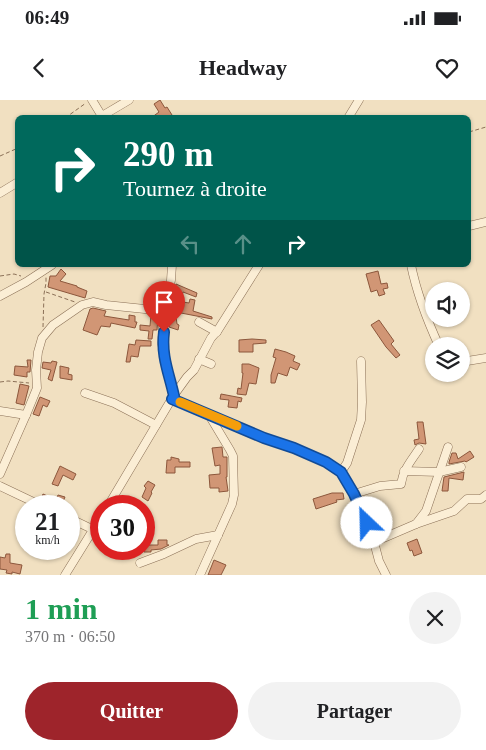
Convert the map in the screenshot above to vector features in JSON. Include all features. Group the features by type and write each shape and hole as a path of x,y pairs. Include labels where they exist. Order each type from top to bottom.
{"street":[{"path":"91,100 102,115"},
{"path":"106,115 130,100"},
{"path":"350,115 359,100"},
{"path":"0,193 15,184"},
{"path":"471,226 486,222"},
{"path":"0,296 49,267"},
{"path":"172,267 164,311 162,344 173,397"},
{"path":"115,495 173,397 194,370 211,338 217,332 258,267"},
{"path":"411,267 423,308 435,337"},
{"path":"0,474 3,461 37,388 36,370 42,338 53,326 82,305 93,302 164,311"},
{"path":"199,322 217,332"},
{"path":"470,361 486,358"},
{"path":"199,359 211,364"},
{"path":"341,472 347,463 361,420 362,361"},
{"path":"85,393 114,403 156,425"},
{"path":"173,397 209,415 326,462 341,472 354,494 367,523 379,562 386,575"},
{"path":"0,411 26,415"},
{"path":"200,575 232,504 234,495 233,456 209,415"},
{"path":"416,524 426,511 448,447"},
{"path":"354,494 380,486 401,484 404,470 419,449"},
{"path":"404,470 439,472 461,467"},
{"path":"0,486 19,495"},
{"path":"374,542 416,524 454,511 467,499 481,499 486,495"},
{"path":"140,562 164,554 196,539 218,535"},
{"path":"65,575 90,536"}],"path":[{"path":"69,115 91,100"},
{"path":"471,131 486,127"},
{"path":"0,156 15,149"},
{"path":"42,338 46,277 43,271"},
{"path":"0,276 14,274 23,277 26,282"},
{"path":"45,292 82,305"},
{"path":"0,382 8,380 36,385"}],"building":[{"path":"160,100 172,115 155,115 159,112 154,104"},
{"path":"61,269 66,274 60,281 87,291 85,298 48,287 50,276 56,276"},
{"path":"378,271 381,284 387,283 388,288 383,289 385,294 379,296 377,290 371,292 366,274"},
{"path":"176,284 197,293 196,297 183,292 182,296 175,294 174,301 172,300"},
{"path":"153,286 163,288 161,300 156,299 155,304 149,304 149,298 147,298 149,292 152,292"},
{"path":"190,299 195,300 193,311 212,317 212,319 181,313 183,302 189,303"},
{"path":"174,303 177,324 179,325 178,330 169,327 170,313"},
{"path":"90,309 106,311 104,316 129,320 129,315 135,316 135,322 137,322 135,328 111,323 110,327 101,326 97,335 83,330"},
{"path":"151,315 158,316 157,330 153,330 152,339 148,339 149,331 140,330 140,325 150,326"},
{"path":"379,320 394,341 391,344 400,355 396,358 371,325"},
{"path":"136,340 151,341 151,346 140,346 138,357 131,356 130,362 126,362 129,344 135,345"},
{"path":"239,340 266,340 266,343 253,344 253,352 239,352"},
{"path":"275,349 295,356 293,361 300,364 297,370 290,367 287,376 278,373 275,383 271,383 271,375 276,358 273,357"},
{"path":"27,360 31,360 30,372 27,372 27,377 14,375 15,366 28,367"},
{"path":"52,361 57,362 52,381 48,379 51,370 42,368 43,362 51,363"},
{"path":"242,364 249,364 259,368 256,384 249,383 246,395 237,394 238,388 241,389"},
{"path":"60,366 69,368 68,374 72,375 72,380 60,378"},
{"path":"20,384 29,386 24,405 16,403"},
{"path":"221,394 242,398 241,402 238,401 237,408 228,407 229,400 220,399"},
{"path":"40,397 50,401 47,407 43,405 39,416 33,414"},
{"path":"417,422 423,422 426,444 419,443 415,445 414,440 419,439"},
{"path":"222,447 223,457 227,457 226,477 228,491 219,492 219,488 210,488 209,475 220,474 220,465 215,466 212,448"},
{"path":"470,451 474,457 466,462 449,464 452,453 456,453 458,459"},
{"path":"171,457 179,459 179,462 190,462 190,467 175,467 175,473 166,473 167,460 171,460"},
{"path":"60,466 76,474 73,480 63,475 58,486 52,484"},
{"path":"464,472 463,480 449,478 448,491 442,491 444,477"},
{"path":"148,481 155,485 151,495 143,495 146,488 144,486"},
{"path":"332,493 343,493 344,499 336,500 337,502 316,509 313,499"},
{"path":"417,539 422,553 414,556 407,543"},
{"path":"158,540 167,540 167,545 169,545 155,550 155,545 158,545"},
{"path":"6,554 10,554 10,563 22,565 20,574 6,573 7,570 0,569 0,557 5,558"},
{"path":"214,560 226,565 221,575 208,575"}],"slow traffic":[{"path":"180,402 237,426"}],"route":[{"path":"164,332 162,344 174,396 172,399 326,462 341,472 354,494 367,523"}]}
